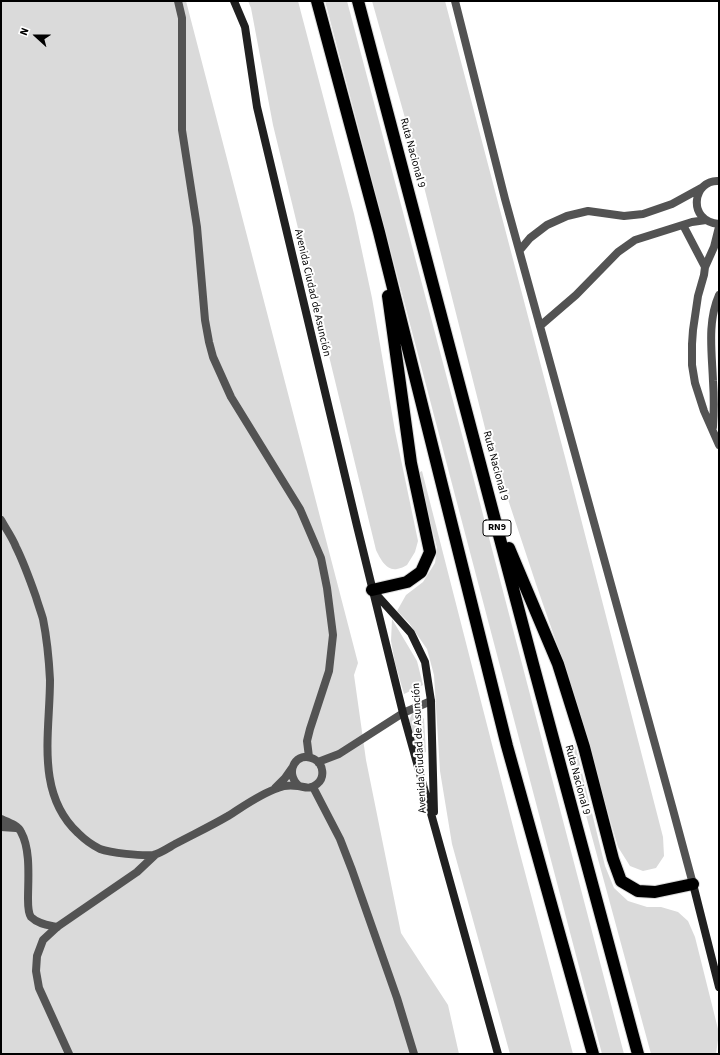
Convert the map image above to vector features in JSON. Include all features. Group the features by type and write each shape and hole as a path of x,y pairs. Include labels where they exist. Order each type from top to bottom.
{"highway":[{"path":"317,1 379,232 507,746 593,1054"},
{"name":"Ruta Nacional 9","path":"358,1 533,664 638,1054"},
{"path":"372,590 407,582 421,572 430,552 411,463 379,232"},
{"path":"493,510 558,664 584,747 613,859 622,881 638,891 655,892 693,884"}],"street":[{"path":"178,1 182,18 182,130 197,227 208,342 231,397 300,509 321,558 327,588 333,635 329,672 307,741 309,757"},
{"name":"Avenida Ciudad de Asunción","path":"234,1 245,27 257,108 372,590 403,713 498,1054"},
{"path":"455,1 540,326 672,806 719,987"},
{"path":"520,250 530,238 547,225 567,216 588,212 624,216 643,214 672,204 709,183 719,181"},
{"path":"703,187 697,200 697,208 700,215 712,223 719,224"},
{"path":"540,326 576,296 618,252 635,240 683,225 706,220"},
{"path":"683,225 705,267"},
{"path":"719,227 714,247 705,267 698,296 693,330 692,365 694,383 719,445"},
{"path":"712,428 714,403 712,324 719,295"},
{"path":"1,520 16,546 43,618 49,658 50,681 47,756 50,785 58,807 69,825 85,840 100,849 125,854 155,855"},
{"name":"Avenida Ciudad de Asunción","path":"372,590 411,633 425,662 431,701 435,827"},
{"path":"318,762 339,754 403,713 431,701"},
{"path":"69,1054 39,988 36,971 37,956 43,940 57,927 137,872 155,855 209,827 260,796 273,790 278,787 289,785 308,788 313,787 322,776 321,766 314,759 303,757 295,763 285,778 273,790"},
{"path":"292,768 293,778 299,786"},
{"path":"313,787 340,839 352,870 397,998 414,1054"},
{"path":"1,819 12,824 21,831 25,843 28,860 28,906 31,916 42,924 57,927"},
{"path":"1,827 17,828"}],"shaded area":[{"path":"1,1 186,1 358,663 354,675 366,760 401,933 448,1005 459,1054 1,1054"},
{"path":"248,1 298,1 354,214 372,298 395,431 418,541 415,552 407,565 398,569 393,569 387,566 376,550 273,125 251,8"},
{"path":"325,1 347,1 624,1054 602,1054"},
{"path":"372,1 445,1 663,837 664,856 656,868 643,871 630,866 618,847 567,673 487,436 420,171"},
{"path":"422,471 573,1054 510,1054 452,844 440,771 434,675 427,649 409,623 397,611 406,595 423,582 435,563 437,548 418,473"},
{"path":"392,619 417,661 423,685 404,694 395,663 391,641"},
{"path":"419,713 424,719 426,752 419,754 409,720 412,714"},
{"path":"575,744 605,866 614,888 628,901 647,907 661,907 678,912 688,921 695,937 719,1033 716,1054 651,1054 567,745"}]}
